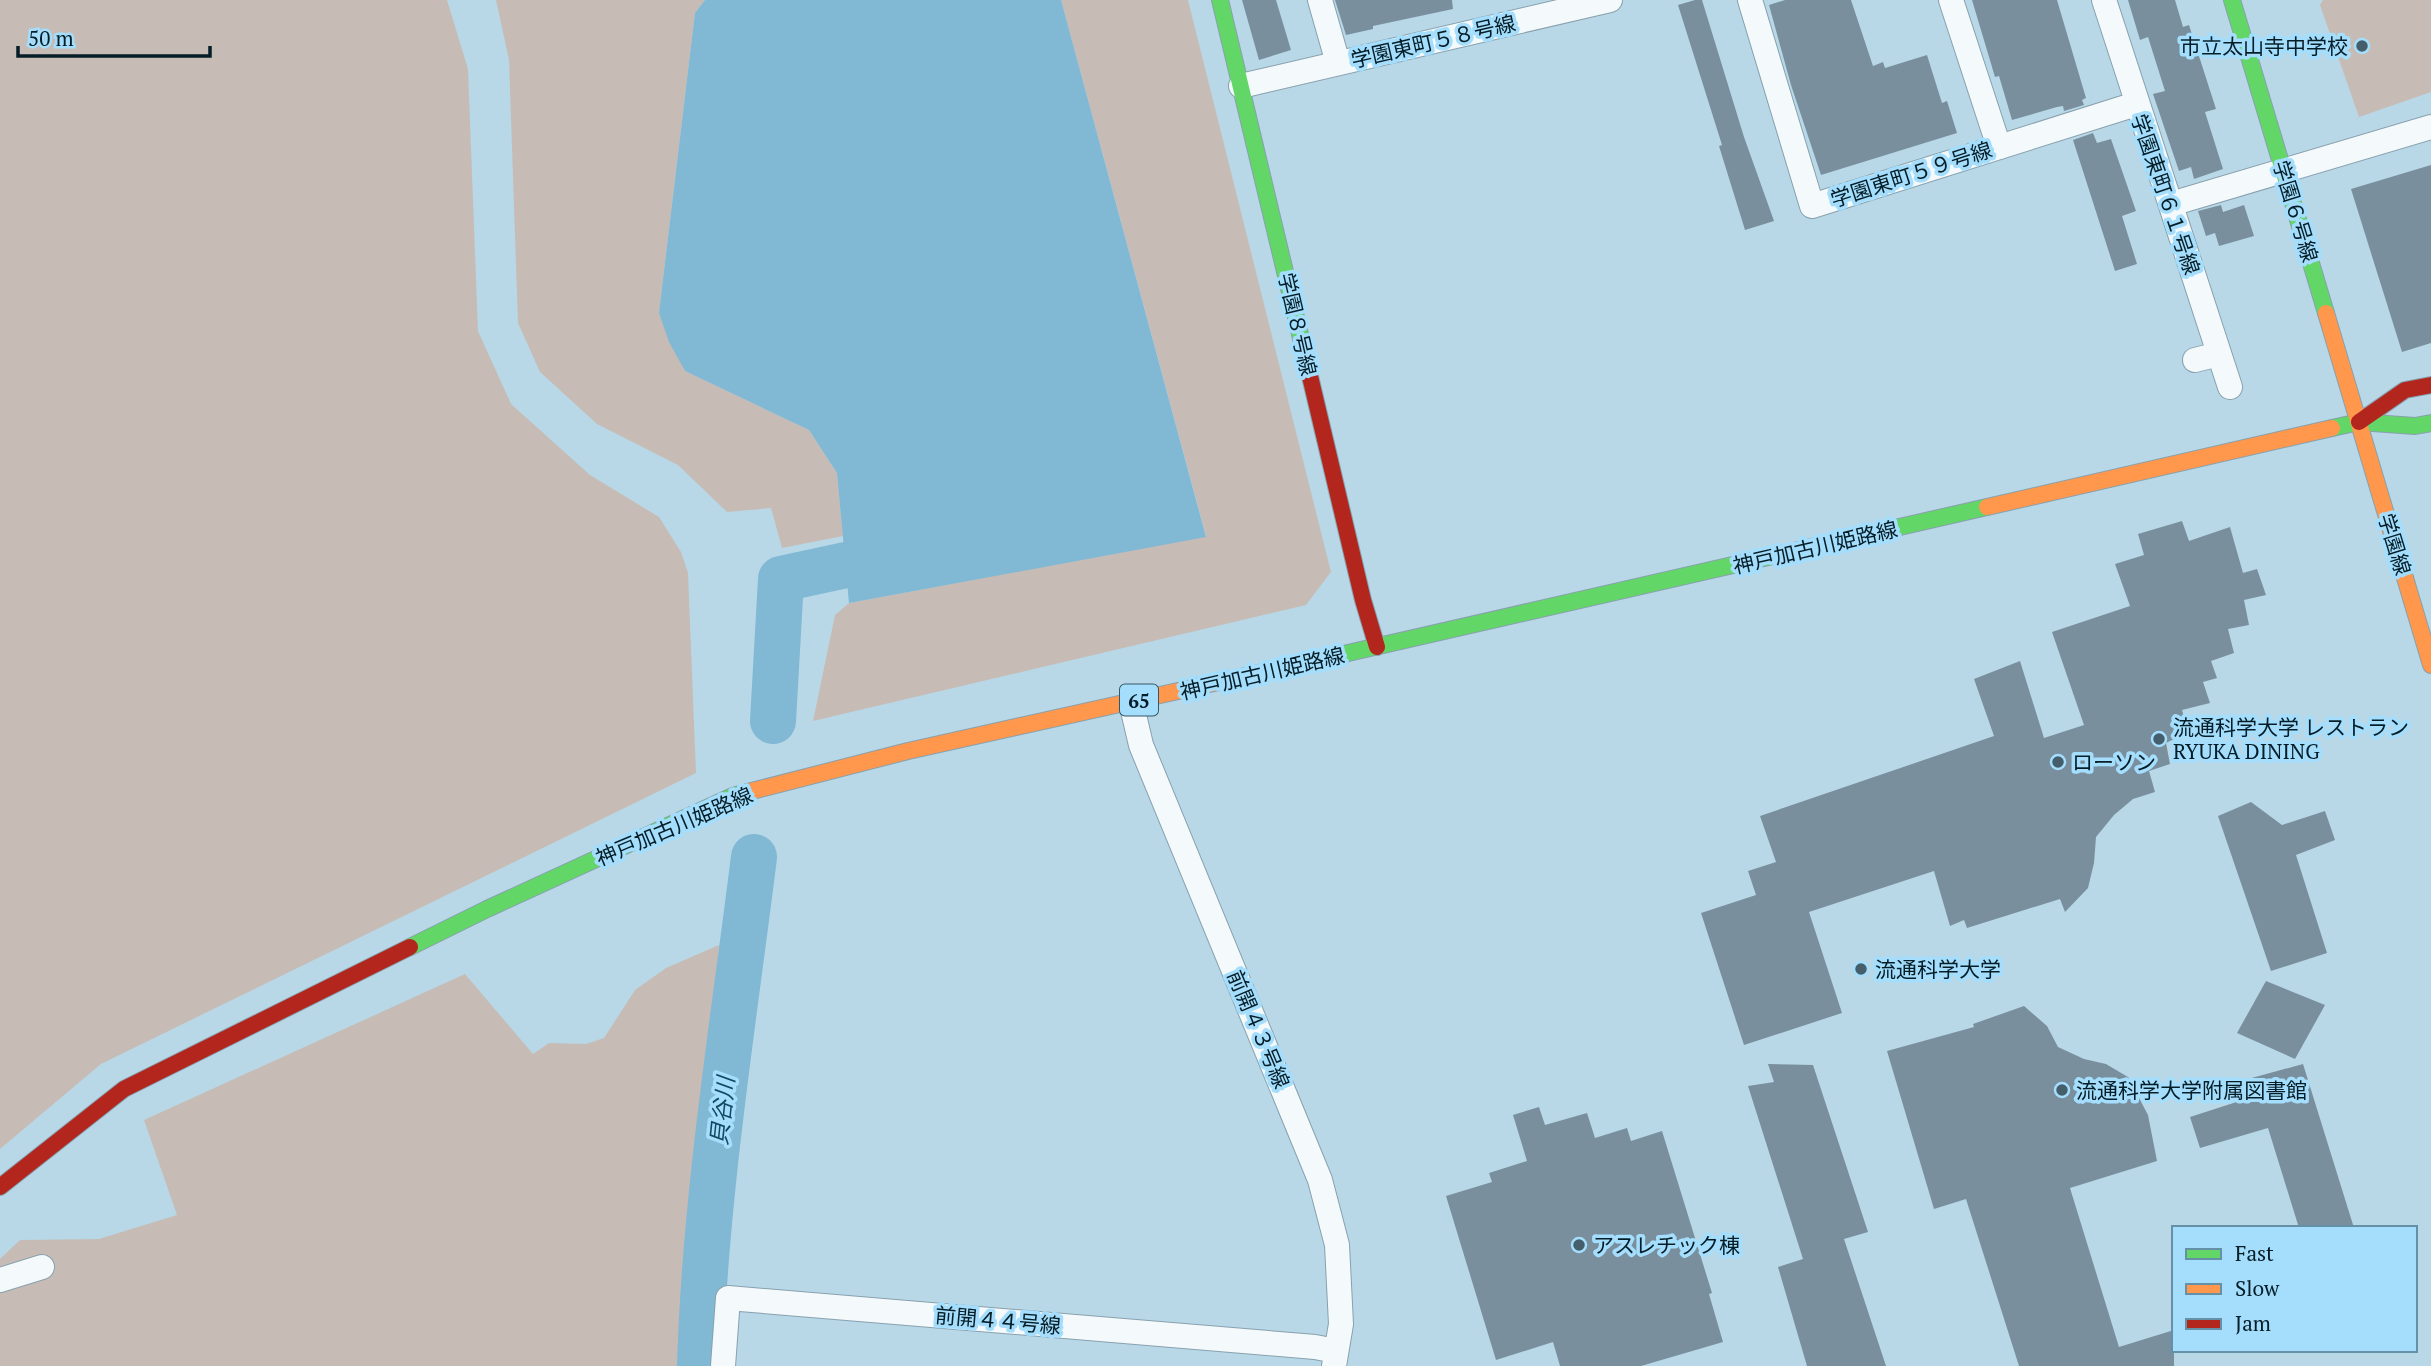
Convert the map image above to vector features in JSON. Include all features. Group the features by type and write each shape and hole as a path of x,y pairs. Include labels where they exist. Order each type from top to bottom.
{"main road":[{"name":"学園８号線","path":"1220,0 1363,600 1377,647"},
{"name":"学園６号線","path":"2232,0 2359,422"},
{"name":"神戸加古川姫路線","path":"2359,422 2405,390 2431,385"},
{"name":"神戸加古川姫路線","path":"0,1187 124,1089 487,909 733,796 908,751 1377,647 2359,422 2415,426 2431,423"},
{"name":"学園線","path":"2359,422 2431,665"}],"street":[{"name":"学園東町５８号線","path":"1320,0 1338,63"},
{"name":"学園東町５８号線","path":"1241,86 1610,0"},
{"name":"学園東町５９号線","path":"1750,0 1812,206 2136,104"},
{"path":"1951,0 1999,147"},
{"name":"学園東町６１号線","path":"2104,0 2171,204 2207,357 2230,387"},
{"path":"2171,204 2431,127"},
{"name":"前開４３号線","path":"1131,702 1142,745 1320,1180 1337,1245 1341,1324 1335,1359"},
{"path":"0,1280 42,1267"},
{"name":"前開４４号線","path":"723,1366 728,1298 1302,1346 1335,1359"}],"shaded area":[{"path":"0,0 447,0 468,69 478,331 511,404 590,475 659,517 681,552 688,573 696,773 101,1064 0,1149"},
{"path":"496,0 705,0 695,13 659,313 685,371 809,430 837,473 843,536 782,548 771,508 727,512 678,465 597,424 540,372 518,323 509,60"},
{"path":"1061,0 1188,0 1331,572 1306,605 813,721 835,615 849,603 1206,536"},
{"name":"市立太山寺中学校","path":"2323,0 2431,0 2431,92 2359,117 2320,5"},
{"path":"719,945 683,1366 0,1366 0,1259 20,1240 99,1239 177,1215 144,1120 465,974 533,1054 549,1043 586,1044 604,1038 635,990 666,968"}],"water":[{"path":"705,0 1061,0 1206,537 849,603 837,473 809,430 685,371 669,342 659,313 695,13"}],"building":[{"path":"1242,0 1276,0 1291,50 1259,60"},
{"path":"1335,0 1452,0 1453,9 1373,26 1373,29 1346,35"},
{"path":"1702,0 1744,137 1774,221 1745,230 1719,146 1722,145 1678,5"},
{"path":"1785,0 1851,0 1873,66 1883,62 1885,68 1927,55 1942,103 1947,101 1957,133 1821,175 1791,85 1769,5"},
{"path":"1972,0 2057,0 2086,98 2082,100 2084,105 2064,111 2063,106 2057,107 2012,120 1999,76 1995,77"},
{"path":"2128,0 2175,0 2183,27 2189,25 2216,109 2205,112 2223,169 2194,179 2191,167 2179,171 2153,94 2165,91 2148,37 2140,40"},
{"path":"2093,133 2097,143 2111,139 2136,211 2122,216 2137,264 2115,271 2073,140"},
{"path":"2431,165 2431,343 2402,352 2351,189"},
{"path":"2221,205 2223,212 2244,205 2254,236 2219,246 2215,233 2206,236 2198,211"},
{"path":"2182,521 2189,541 2230,527 2243,573 2257,569 2266,595 2244,600 2249,625 2228,629 2234,653 2211,661 2217,678 2203,682 2210,703 2182,710 2186,724 2173,726 2176,738 2166,743 2170,764 2149,771 2155,792 2133,799 2114,815 2096,837 2088,888 2065,912 2060,899 1967,928 1964,920 1950,926 1934,871 1809,912 1842,1013 1744,1045 1701,913 1756,895 1748,871 1776,862 1760,816 1994,736 1974,679 2020,661 2044,738 2084,725 2052,632 2130,606 2115,564 2144,555 2138,534"},
{"path":"2251,802 2282,825 2325,811 2335,840 2296,855 2327,953 2271,971 2218,816"},
{"path":"2266,981 2325,1005 2295,1059 2237,1033"},
{"path":"2024,1006 2047,1026 2058,1047 2084,1059 2106,1064 2128,1077 2148,1115 2157,1161 2070,1188 2119,1347 2172,1331 2174,1366 2019,1366 1966,1199 1934,1209 1887,1051 1974,1027 1973,1024"},
{"path":"1768,1064 1813,1065 1868,1232 1844,1239 1886,1366 1807,1366 1778,1267 1803,1259 1748,1086 1774,1082"},
{"path":"2303,1064 2353,1226 2298,1226 2268,1128 2200,1148 2190,1117 2252,1097 2248,1079"},
{"name":"アスレチック棟","path":"1539,1107 1545,1125 1587,1113 1595,1138 1627,1128 1631,1141 1662,1131 1712,1293 1709,1294 1723,1342 1641,1366 1560,1366 1553,1342 1496,1360 1446,1196 1492,1182 1489,1173 1527,1161 1513,1115"}],"waterway":[{"name":"貝谷川","path":"773,721 781,579 846,565"},
{"name":"貝谷川","path":"700,1366 714,1175 754,857"}],"traffic: fast":[{"path":"1220,0 1304,351"},
{"path":"2232,0 2326,313"},
{"path":"2332,428 2359,422 2415,426 2431,423"},
{"path":"1313,661 1987,507"},
{"path":"410,947 487,909 744,793"}],"traffic: slow":[{"path":"2326,313 2431,665"},
{"path":"1987,507 2332,428"},
{"path":"744,793 908,751 1313,661"}],"traffic: jam":[{"path":"1304,351 1363,600 1377,647"},
{"path":"2359,422 2405,390 2431,385"},
{"path":"0,1187 124,1089 410,947"}],"place":[{"name":"市立太山寺中学校","path":"2362,46"},
{"name":"流通科学大学 レストラン RYUKA DINING","path":"2159,739"},
{"name":"ローソン","path":"2058,762"},
{"name":"流通科学大学","path":"1861,969"},
{"name":"流通科学大学附属図書館","path":"2062,1090"},
{"name":"アスレチック棟","path":"1579,1245"}]}
